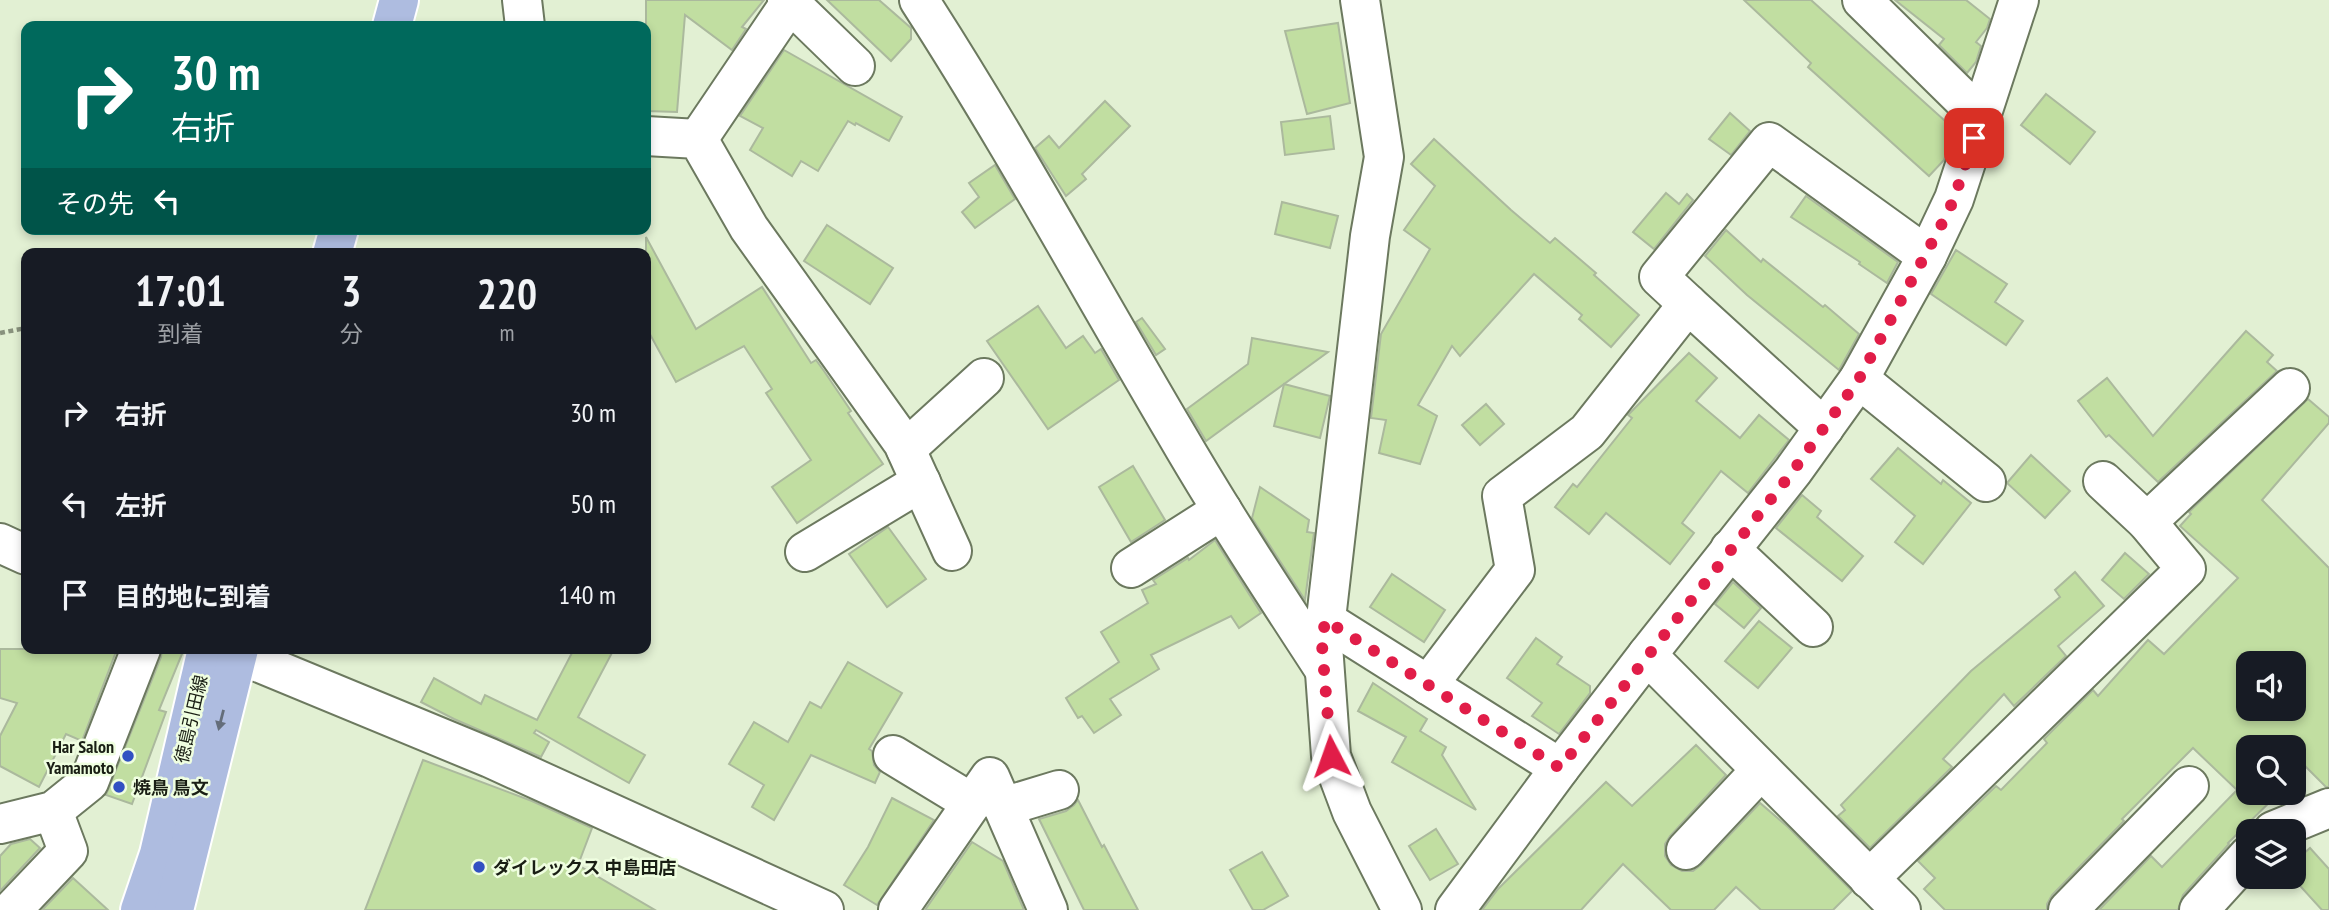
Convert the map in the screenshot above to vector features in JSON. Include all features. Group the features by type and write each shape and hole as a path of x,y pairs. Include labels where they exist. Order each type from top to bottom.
{"main road":[{"path":"393,21 399,0"},
{"name":"徳島引田線","path":"140,910 227,654"},
{"name":"徳島引田線","path":"174,910 227,654"}],"street":[{"path":"522,0 524,21"},
{"path":"919,0 1030,181 1222,510 1324,669"},
{"path":"1360,0 1384,157 1370,236 1322,645 1331,756 1352,812 1402,910"},
{"path":"1862,0 1981,117"},
{"path":"1455,910 1647,655 1793,471 1859,379 1927,256 1954,199 2020,0"},
{"path":"698,139 789,2 855,66"},
{"path":"651,136 698,139"},
{"path":"698,139 748,228 914,465 952,551"},
{"path":"1824,428 1659,277 1769,142 1927,256"},
{"path":"1428,685 1515,570 1502,496 1587,432 1688,304"},
{"path":"805,552 914,465 984,378"},
{"path":"1859,379 1986,482"},
{"path":"2147,522 2290,388"},
{"path":"1647,655 1886,900 2186,569 2147,522 2103,481"},
{"path":"1131,568 1222,510"},
{"path":"0,543 21,553"},
{"path":"1730,549 1813,627"},
{"path":"1325,620 1560,768"},
{"path":"0,824 53,811 89,782 139,654"},
{"path":"238,654 490,758 824,910"},
{"path":"894,755 987,805 1048,910"},
{"path":"1686,850 1760,770"},
{"path":"2068,910 2189,786"},
{"path":"898,910 987,805 1059,790"},
{"path":"2302,819 2329,808"},
{"path":"12,910 68,851 53,811"},
{"path":"2199,910 2236,869"}],"path":[{"path":"0,333 21,329"}],"building":[{"path":"646,0 764,0 742,27 746,29 732,50 685,15 677,112 651,111 651,21 646,21"},
{"path":"827,0 879,0 911,28 911,39 891,61"},
{"path":"1744,0 1811,0 1954,129 1944,160 1929,176 1808,67 1811,63"},
{"path":"1895,0 1966,0 1990,19 1987,28 1976,42 1981,46 1976,62 1967,73 1939,45 1944,39"},
{"path":"1338,23 1350,103 1307,114 1285,31"},
{"path":"784,50 902,117 889,141 848,121 818,171 801,161 792,176 750,150 763,128 740,116"},
{"path":"2046,94 2095,132 2070,164 2021,125"},
{"path":"1105,101 1130,126 1082,174 1086,179 1066,196 1035,148 1049,136 1059,148"},
{"path":"1730,113 1750,131 1731,155 1709,139"},
{"path":"1330,116 1334,149 1285,155 1281,122"},
{"path":"1434,139 1550,243 1555,238 1596,273 1594,275 1639,315 1611,347 1579,319 1582,315 1534,274 1460,356 1452,346 1418,405 1437,416 1420,464 1379,453 1386,420 1371,418 1381,334 1430,249 1404,230 1435,186 1411,164"},
{"path":"995,165 1015,199 975,228 962,212 979,197 969,183"},
{"path":"1666,193 1679,204 1687,194 1693,200 1654,249 1633,232"},
{"path":"1806,196 1898,262 1887,283 1791,217"},
{"path":"1282,202 1338,216 1330,248 1275,234"},
{"path":"827,225 893,268 870,304 804,261"},
{"path":"1726,230 1761,262 1763,259 1859,334 1839,370 1747,295 1705,256"},
{"path":"646,237 696,329 762,287 811,363 816,360 824,371 851,411 848,413 883,464 797,523 772,487 811,460 766,393 772,389 744,346 676,382 651,336 651,248 646,248"},
{"path":"1956,250 2007,284 1995,302 2023,321 2006,345 1931,294"},
{"path":"1038,306 1066,348 1083,336 1095,353 1101,349 1119,380 1048,429 987,341"},
{"path":"1142,318 1165,349 1156,355 1136,322"},
{"path":"2246,331 2273,355 2267,362 2277,371 2158,482 2109,435 2106,437 2078,401 2107,378 2153,436"},
{"path":"1252,338 1328,352 1206,441 1187,409 1248,364"},
{"path":"1689,353 1717,378 1696,401 1740,438 1759,415 1789,440 1748,493 1721,471 1682,523 1694,533 1670,564 1606,513 1589,534 1555,507 1573,484 1577,487 1632,418 1628,415"},
{"path":"1284,384 1330,396 1320,438 1274,426"},
{"path":"2308,399 2329,417 2329,423 2262,500 2329,568 2329,787 2306,767 2306,735 2236,735 2236,789 2193,748 2052,895 2047,910 1945,910 1924,889 1935,878 1918,861 1996,786 2001,790 2047,743 2044,739 2093,690 2098,696 2148,640 2164,654 2238,578 2180,526 2191,514 2189,512"},
{"path":"1486,404 1504,424 1480,445 1462,425"},
{"path":"1898,448 1941,484 1943,480 1971,503 1923,564 1895,542 1915,516 1871,479"},
{"path":"2031,455 2070,491 2045,518 2007,483"},
{"path":"1133,466 1165,520 1131,542 1099,487"},
{"path":"1260,487 1309,520 1307,532 1314,533 1305,600 1252,518"},
{"path":"1802,495 1821,511 1817,517 1863,556 1842,581 1776,528"},
{"path":"888,527 926,579 887,607 849,554"},
{"path":"1215,540 1261,613 1239,628 1231,616 1151,655 1159,669 1110,699 1121,715 1094,733 1082,716 1078,718 1066,698 1119,662 1101,632 1148,603 1142,590 1156,584 1153,580 1188,558 1189,560"},
{"path":"2125,553 2149,574 2124,599 2102,580"},
{"path":"2075,572 2104,606 2058,646 2066,656 2014,706 2004,694 1943,759 1952,767 1870,848 1838,816 1845,810 1841,805 1971,671 2060,597 2055,590"},
{"path":"1392,574 1445,610 1424,642 1370,607"},
{"path":"1733,582 1761,608 1744,628 1715,604"},
{"path":"1759,621 1792,648 1758,688 1725,661"},
{"path":"1536,638 1562,657 1557,664 1590,686 1590,693 1559,734 1532,716 1542,703 1507,678"},
{"path":"0,649 21,649 21,654 115,654 82,741 66,734 39,787 0,766 0,736 17,703 0,698"},
{"path":"161,654 182,654 159,710 166,712 132,804 106,795"},
{"path":"571,654 611,654 578,717 645,755 629,783 536,730 534,733 549,742 541,757 421,702 434,678 481,704 485,695 537,720"},
{"path":"848,662 902,693 869,749 872,751 874,765 880,772 875,783 811,755 774,820 752,807 764,785 729,764 754,722 788,742 810,702 821,708"},
{"path":"1373,683 1427,719 1420,731 1446,747 1442,755 1476,810 1392,762 1406,737 1358,711"},
{"path":"1696,745 1726,775 1665,844 1665,856 1671,865 1682,871 1693,871 1760,803 1852,891 1833,910 1761,910 1736,887 1714,910 1671,910 1623,864 1581,910 1482,910 1498,889 1606,782 1632,806"},
{"name":"ダイレックス 中島田店","path":"423,760 532,801 592,828 578,865 655,910 365,910"},
{"path":"2236,791 2236,805 2267,805 2252,819 2236,819 2236,835 2183,895 2178,910 2099,910 2151,856 2162,867"},
{"path":"892,798 934,820 877,905 844,885 868,847"},
{"path":"1078,800 1138,910 1084,910 1039,819 1066,811"},
{"path":"1436,829 1458,864 1430,880 1409,846"},
{"path":"30,839 40,848 0,891 0,856 11,844"},
{"path":"972,842 1003,861 1024,910 925,910"},
{"path":"2310,848 2329,869 2329,910 2322,910 2303,889 2306,889 2306,852"},
{"path":"1262,852 1288,896 1263,910 1253,910 1230,870"},
{"path":"73,878 108,910 42,910"}],"place":[{"name":"Har Salon Yamamoto","path":"128,756"},
{"name":"焼鳥 鳥文","path":"119,787"},
{"name":"ダイレックス 中島田店","path":"479,867"}],"route":[{"path":"1331,756 1322,645 1325,620 1560,768 1793,471 1859,379 1927,256 1954,199 1974,138"}]}
